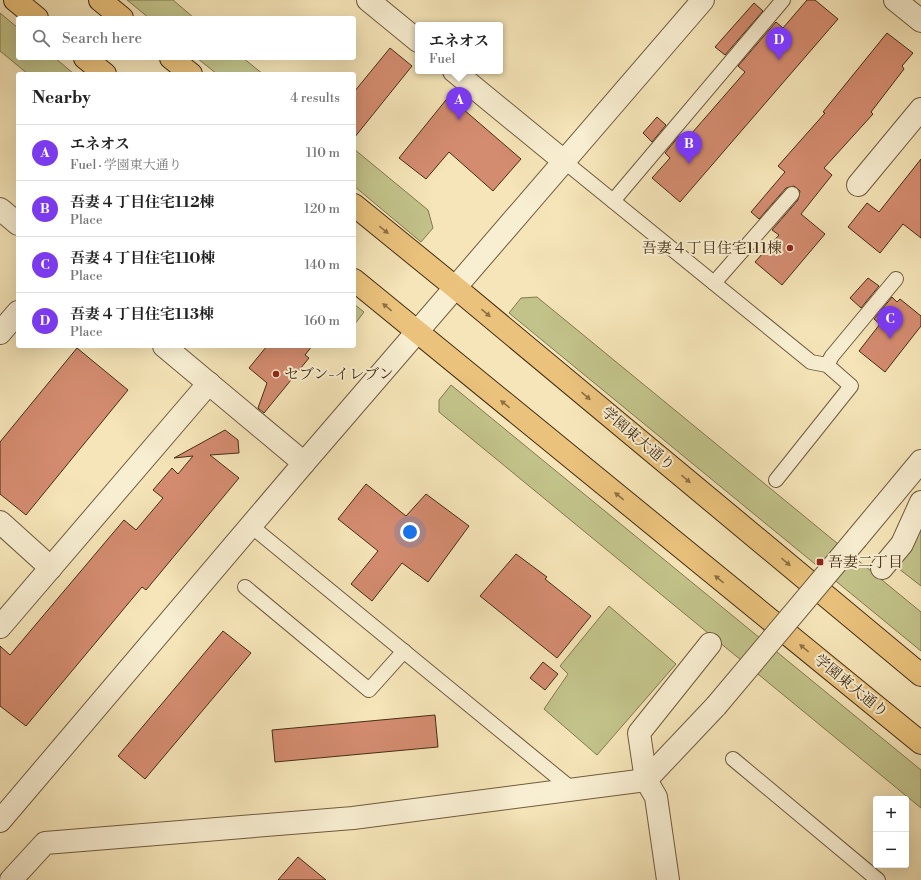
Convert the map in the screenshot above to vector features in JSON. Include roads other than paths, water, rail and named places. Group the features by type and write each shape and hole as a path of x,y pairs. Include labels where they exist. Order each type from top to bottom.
{"main road":[{"path":"15,0 35,16"},
{"path":"100,0 120,16"},
{"path":"88,60 103,72"},
{"path":"174,60 188,72"},
{"name":"学園東大通り","path":"356,207 921,675"},
{"name":"学園東大通り","path":"356,282 921,743"}],"street":[{"path":"368,0 415,39"},
{"path":"0,821 417,332 703,0"},
{"path":"895,0 921,21"},
{"path":"458,74 565,162"},
{"path":"858,185 921,109"},
{"path":"0,209 16,222"},
{"path":"0,334 16,314"},
{"path":"166,348 304,464"},
{"path":"0,627 209,383"},
{"path":"11,880 45,843 353,818 646,780 716,706 921,461"},
{"path":"882,568 902,544 921,502"},
{"path":"0,522 51,568"},
{"path":"668,880 656,797 646,780 639,733 710,644"}],"lane":[{"path":"612,201 783,0"},
{"path":"565,162 812,362 827,365 851,386 776,480"},
{"path":"714,284 792,194"},
{"path":"827,365 832,356 896,279"},
{"path":"251,526 573,790"},
{"path":"245,587 369,690 404,651"},
{"path":"733,759 878,880"}],"place":[{"name":"吾妻４丁目住宅113棟","path":"779,60"},
{"name":"エネオス","path":"459,120"},
{"name":"吾妻４丁目住宅112棟","path":"689,164"},
{"name":"吾妻４丁目住宅111棟","path":"790,248"},
{"name":"吾妻４丁目住宅110棟","path":"890,339"},
{"name":"セブン-イレブン","path":"276,374"},
{"name":"吾妻二丁目","path":"820,562"}]}
